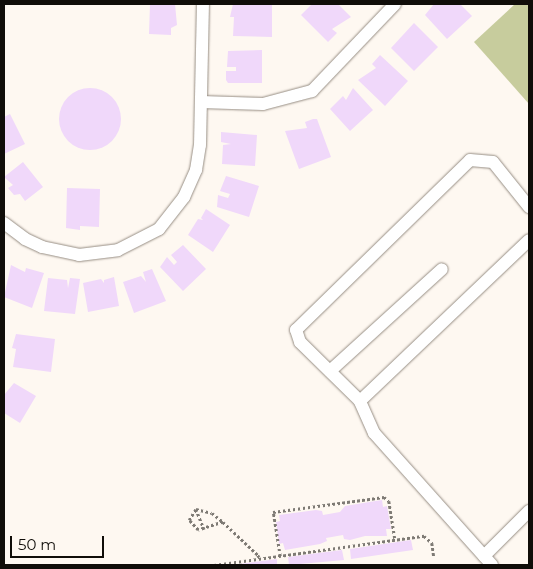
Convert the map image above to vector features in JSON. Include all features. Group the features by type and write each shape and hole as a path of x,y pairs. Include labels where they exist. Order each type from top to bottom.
{"street":[{"path":"5,226 25,239 64,254 109,252 145,237 172,213 196,170 201,102 203,4"},
{"path":"201,102 263,104 312,91 395,4"},
{"path":"529,207 493,162 470,160 296,330 300,342 360,401 374,433 488,560 529,511"},
{"path":"360,401 529,240"},
{"path":"330,372 442,268"}],"path":[{"path":"280,556 273,512 384,497 389,500 395,540"},
{"path":"196,509 203,509 223,522 260,559"},
{"path":"196,509 189,520 195,530 223,522"},
{"path":"196,509 204,528"},
{"path":"214,565 424,536 432,542 434,557"}],"green space":[{"path":"515,4 529,4 529,104 474,42"}],"building":[{"path":"150,4 175,4 177,25 171,28 171,35 149,34"},
{"path":"233,4 272,4 272,37 233,36 234,17 230,17"},
{"path":"312,4 338,4 351,17 332,29 337,33 328,42 301,15"},
{"path":"434,4 460,4 472,16 447,39 425,15"},
{"path":"414,23 438,47 414,71 391,48"},
{"path":"262,50 262,83 228,83 226,71 236,71 236,67 227,67 228,51"},
{"path":"380,55 408,81 385,106 358,80 376,68 372,64"},
{"path":"90,88 102,91 112,97 118,107 121,119 118,131 112,141 102,147 90,150 78,147 68,141 62,131 59,119 62,107 68,97 78,91"},
{"path":"353,88 373,110 350,131 330,109 343,96 346,100"},
{"path":"10,114 25,144 4,154 4,117"},
{"path":"317,119 331,157 299,169 285,131 307,128 305,122"},
{"path":"221,132 257,135 255,166 222,164 223,145 231,144 221,142"},
{"path":"23,162 43,187 25,201 20,194 14,195 8,188 13,185 4,177"},
{"path":"226,176 259,186 249,217 217,207 218,195 228,198 230,194 220,191"},
{"path":"67,188 100,189 99,227 80,226 80,230 66,228"},
{"path":"206,209 230,225 213,252 188,235 198,219 203,220 201,218"},
{"path":"183,245 206,269 183,291 160,267 167,257 174,265 177,262 171,255"},
{"path":"11,265 25,272 26,268 44,273 32,308 4,297"},
{"path":"152,269 166,301 134,313 123,282 141,276 146,282 143,272"},
{"path":"114,277 119,306 88,312 83,283 101,279 104,283 104,280"},
{"path":"48,278 67,280 68,288 70,278 80,279 75,314 44,311"},
{"path":"16,334 55,339 51,372 13,367 16,349 12,348"},
{"path":"14,383 36,396 20,423 4,413 4,395"},
{"path":"382,500 383,507 387,506 391,529 386,529 387,536 365,536 350,540 344,539 343,535 326,538 327,541 320,544 285,550 283,543 279,544 276,522 280,521 279,515 316,510 322,511 323,515 340,512 345,506"},
{"path":"411,540 413,550 351,559 350,549"},
{"path":"342,550 344,560 289,565 288,557"},
{"path":"277,559 277,565 240,565 240,564"}]}
